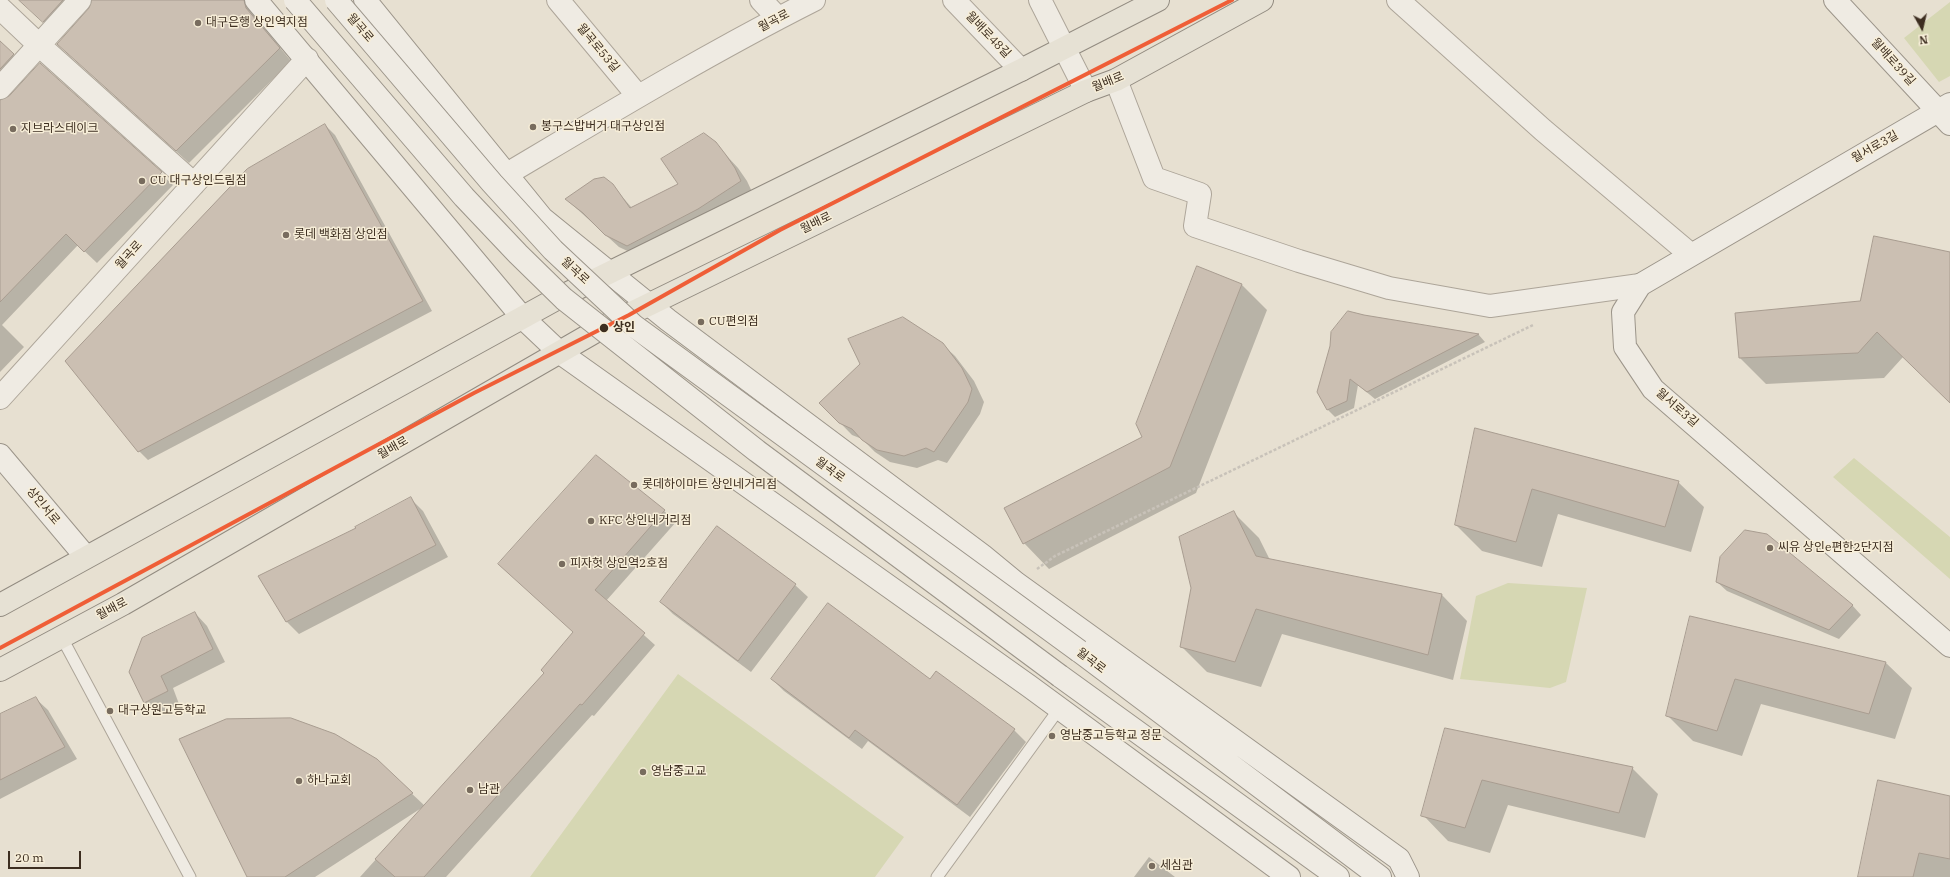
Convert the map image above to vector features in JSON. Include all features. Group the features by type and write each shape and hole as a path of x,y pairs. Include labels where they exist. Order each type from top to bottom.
{"main road":[{"path":"0,88 80,0"},
{"path":"256,0 522,317 559,352 1029,686 1289,877"},
{"path":"295,0 464,197 518,254 564,299 757,451 1060,676 1338,877"},
{"name":"월곡로","path":"336,0 492,183 553,250 634,326 1078,652 1380,877"},
{"path":"365,0 542,218 649,305 982,555 1016,583 1399,859 1408,877"},
{"name":"월곡로53길","path":"558,0 638,96"},
{"path":"761,0 778,18"},
{"name":"월곡로","path":"507,174 638,96 778,18 814,0"},
{"name":"월배로48길","path":"954,0 1021,70"},
{"path":"1040,0 1086,91"},
{"path":"0,605 522,317 609,272 1021,70 1158,0"},
{"name":"월배로","path":"0,670 123,604 605,326 1086,91 1116,80 1262,0"},
{"path":"1398,0 1542,130 1690,254"},
{"name":"월배로39길","path":"1835,0 1946,113"},
{"path":"0,8 194,184"},
{"name":"월곡로","path":"0,398 307,59"},
{"path":"1116,80 1154,178 1200,194 1195,226 1299,261 1389,288 1490,306 1640,285"},
{"name":"월서로3길","path":"1946,113 1690,254 1640,285 1624,312 1625,347 1654,388 1950,646"},
{"name":"상인서로","path":"0,455 86,557"}],"lane":[{"path":"61,636 190,877"},
{"path":"937,877 1059,709"}],"path":[{"path":"1016,583 1055,556 1537,323"}],"green space":[{"path":"1950,2 1950,76 1939,82 1904,38"},
{"path":"1854,458 1950,537 1950,579 1833,477"},
{"path":"1508,583 1587,588 1566,682 1550,688 1460,679 1476,596"},
{"path":"678,674 904,837 875,877 530,877"}],"building":[{"path":"19,0 63,0 43,22"},
{"path":"92,0 244,0 246,8 280,48 176,151 57,44 89,8"},
{"path":"0,41 14,54 0,69"},
{"path":"40,63 162,172 84,252 66,234 0,302 0,100 9,96"},
{"name":"롯데 백화점 상인점","path":"325,124 423,301 138,452 65,361 247,169"},
{"path":"704,133 716,142 735,168 741,181 698,209 627,246 605,235 583,213 565,199 594,179 604,177 613,184 630,208 678,184 661,159"},
{"path":"1874,236 1950,252 1950,403 1877,332 1858,353 1739,358 1735,313 1860,301"},
{"path":"1197,266 1242,284 1170,467 1023,544 1004,508 1142,437 1136,424"},
{"path":"1348,311 1479,334 1367,392 1350,379 1347,401 1327,410 1317,392 1330,346 1331,332"},
{"path":"903,317 943,343 962,368 972,389 968,402 934,452 926,448 904,456 877,450 862,440 852,429 839,423 819,403 860,364 848,339"},
{"path":"1475,428 1679,481 1665,527 1532,489 1516,542 1455,525"},
{"path":"596,455 665,510 595,590 645,633 582,705 580,704 424,877 395,877 375,859 544,673 541,670 573,632 498,564"},
{"path":"411,497 436,545 286,622 258,576 356,528 355,527"},
{"path":"1234,511 1256,556 1442,594 1428,655 1256,609 1235,662 1180,647 1191,588 1179,537"},
{"path":"717,526 796,584 738,661 660,602"},
{"path":"1745,530 1767,534 1853,605 1829,630 1716,582 1720,557"},
{"path":"828,603 930,679 936,671 1015,729 957,805 855,730 849,738 771,679"},
{"path":"195,612 213,649 161,676 168,691 144,703 129,672 142,638"},
{"path":"1690,616 1886,662 1869,714 1735,679 1717,731 1666,716"},
{"path":"36,697 65,747 0,780 0,714"},
{"path":"291,718 335,734 377,759 413,793 285,877 247,877 179,739 226,719"},
{"path":"1445,728 1633,767 1619,813 1482,780 1465,828 1421,816"},
{"path":"1878,780 1950,796 1950,859 1919,853 1913,877 1858,877"}],"transit line":[{"path":"0,648 474,393 629,315 780,230 1232,0"}],"place":[{"name":"대구은행 상인역지점","path":"198,23"},
{"name":"봉구스밥버거 대구상인점","path":"533,127"},
{"name":"지브라스테이크","path":"13,129"},
{"name":"CU 대구상인드림점","path":"142,181"},
{"name":"롯데 백화점 상인점","path":"286,235"},
{"name":"CU편의점","path":"701,322"},
{"name":"상인","path":"604,328"},
{"name":"롯데하이마트 상인네거리점","path":"634,485"},
{"name":"KFC 상인네거리점","path":"591,521"},
{"name":"씨유 상인e편한2단지점","path":"1770,548"},
{"name":"피자헛 상인역2호점","path":"562,564"},
{"name":"대구상원고등학교","path":"110,711"},
{"name":"영남중고등학교 정문","path":"1052,736"},
{"name":"영남중고교","path":"643,772"},
{"name":"하나교회","path":"299,781"},
{"name":"남관","path":"470,790"},
{"name":"세심관","path":"1152,866"}]}
